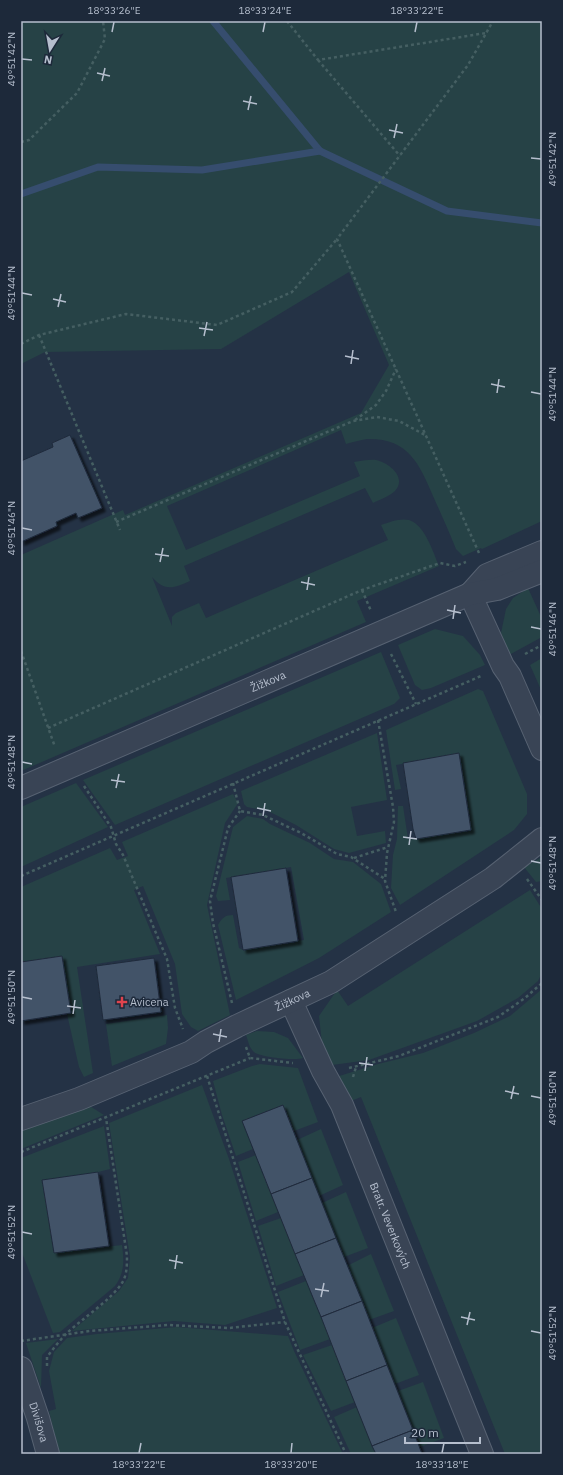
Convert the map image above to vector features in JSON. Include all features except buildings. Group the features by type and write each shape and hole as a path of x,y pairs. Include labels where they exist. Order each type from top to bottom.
{"street":[{"name":"Žižkova","path":"470,594 487,575 542,552"},
{"name":"Žižkova","path":"21,788 470,594 497,589 542,571"},
{"path":"470,594 503,666 510,676 542,749"},
{"name":"Žižkova","path":"21,1119 79,1099 191,1052 206,1042 237,1026 331,982 493,878 542,839"},
{"name":"Bratr. Veverkových","path":"292,1001 320,1064 342,1105 482,1454"},
{"name":"Divišova","path":"21,1368 38,1418 48,1454"}],"path":[{"path":"21,142 29,140 77,94 105,38 103,21"},
{"path":"287,21 318,60 400,156"},
{"path":"21,344 39,335 126,314 217,325 292,292 337,239 468,65 493,21"},
{"path":"318,60 486,32"},
{"path":"337,239 480,556"},
{"path":"39,335 120,530"},
{"path":"116,522 353,421 376,405 386,391 396,369"},
{"path":"353,421 377,417 399,421 426,435"},
{"path":"48,728 362,590 440,563 455,566 468,561"},
{"path":"362,590 372,611"},
{"path":"21,876 503,666 542,645"},
{"path":"389,649 416,704"},
{"path":"21,651 56,750 111,827 167,960 175,1008 191,1052"},
{"path":"378,720 393,807 394,822 388,848 385,879 396,913 411,931"},
{"path":"233,783 240,811 228,828 210,901 213,923 237,1026 250,1058"},
{"path":"240,811 263,815 301,833 337,854 354,858 385,879"},
{"path":"354,858 388,848"},
{"path":"21,1152 250,1058 356,1068 399,1056 498,1017 526,998 542,983"},
{"path":"207,1076 284,1322 346,1454"},
{"path":"47,1372 47,1357 66,1334 122,1283 127,1266 124,1236 106,1118"},
{"path":"21,1341 66,1334 168,1325 229,1328 284,1322"}],"green space":[{"path":"21,21 542,21 542,521 482,549 481,548 463,556 456,549 423,473 410,455 393,443 381,440 367,439 346,444 341,430 167,506 186,550 360,476 354,462 376,460 387,464 398,476 399,481 398,486 393,493 373,503 365,488 184,566 190,581 174,587 166,587 161,585 152,577 172,626 172,617 176,613 199,603 206,618 388,540 381,525 395,521 409,520 420,527 428,540 439,566 357,601 366,622 21,771 21,555 123,510 125,515 361,413 389,365 349,272 221,349 45,352 21,364"},
{"path":"528,588 542,619 542,637 509,655 501,633 506,609 513,598"},
{"path":"435,629 463,636 480,655 485,665 431,688 422,690 415,685 398,645"},
{"path":"381,652 400,698 394,704 115,825 83,780"},
{"path":"542,658 542,692 530,665"},
{"path":"478,689 483,691 527,794 527,814 514,830 400,905 391,888 393,855 397,839 398,806 403,806 408,839 471,830 459,754 396,765 401,789 395,790 386,730"},
{"path":"377,733 387,800 351,807 357,836 385,831 386,843 349,853 334,849 296,825 268,811 247,807 244,804 241,791"},
{"path":"76,783 108,827 21,867 21,807"},
{"path":"233,794 238,803 225,823 207,905 230,1015 198,1031 191,1027 182,1014 175,964 143,886 134,890 160,954 77,967 93,1073 84,1077 79,1067 67,1014 71,1013 62,957 21,962 21,887 110,848 117,860 128,856 122,842"},
{"path":"247,816 263,819 270,824 310,843 334,859 353,862 381,884 391,912 319,958 236,1000 218,925 222,919 226,916 233,915 239,948 243,950 304,940 291,867 226,878 230,900 218,901 216,896 233,827"},
{"path":"542,857 542,881 536,882 524,867"},
{"path":"530,890 542,909 542,973 538,981 518,998 477,1021 369,1060 332,1065 322,1043 319,1016 337,990 348,1006"},
{"path":"542,989 542,1454 505,1454 361,1097 346,1103 336,1077 378,1064 423,1053 474,1033 510,1016"},
{"path":"167,1015 168,1028 166,1044 112,1066 106,1024"},
{"path":"257,1031 274,1032 288,1038 303,1058 278,1058 257,1054 252,1050 246,1035"},
{"path":"260,1064 298,1068 318,1122 294,1131 283,1105 242,1121 253,1149 236,1156 222,1115 213,1081"},
{"path":"202,1085 229,1159 277,1308 225,1325 174,1321 72,1331 119,1291 128,1278 130,1257 109,1123"},
{"path":"88,1105 104,1115 21,1149 21,1126"},
{"path":"104,1126 110,1169 42,1180 54,1253 122,1245 123,1261 121,1276 115,1286 60,1332 53,1333 21,1250 21,1158"},
{"path":"321,1129 343,1185 319,1196 297,1140"},
{"path":"256,1155 278,1212 256,1221 238,1162"},
{"path":"346,1192 368,1248 344,1257 322,1203"},
{"path":"281,1218 304,1275 276,1286 258,1226"},
{"path":"371,1254 394,1311 369,1320 347,1266"},
{"path":"306,1281 330,1339 300,1350 278,1292"},
{"path":"396,1318 419,1375 395,1384 372,1328"},
{"path":"177,1327 288,1336 343,1454 59,1453 49,1411 56,1409 49,1371 54,1352 67,1338"},
{"path":"58,1339 42,1355 41,1388 26,1343"},
{"path":"332,1345 355,1402 331,1411 303,1355"},
{"path":"423,1382 444,1438 420,1447 398,1391"},
{"path":"357,1407 376,1454 351,1454 334,1417"}],"waterway":[{"path":"213,21 320,151 447,211 542,223"},
{"path":"21,194 98,167 202,170 320,151"}],"place":[{"name":"Avicena","path":"122,1002"}]}
